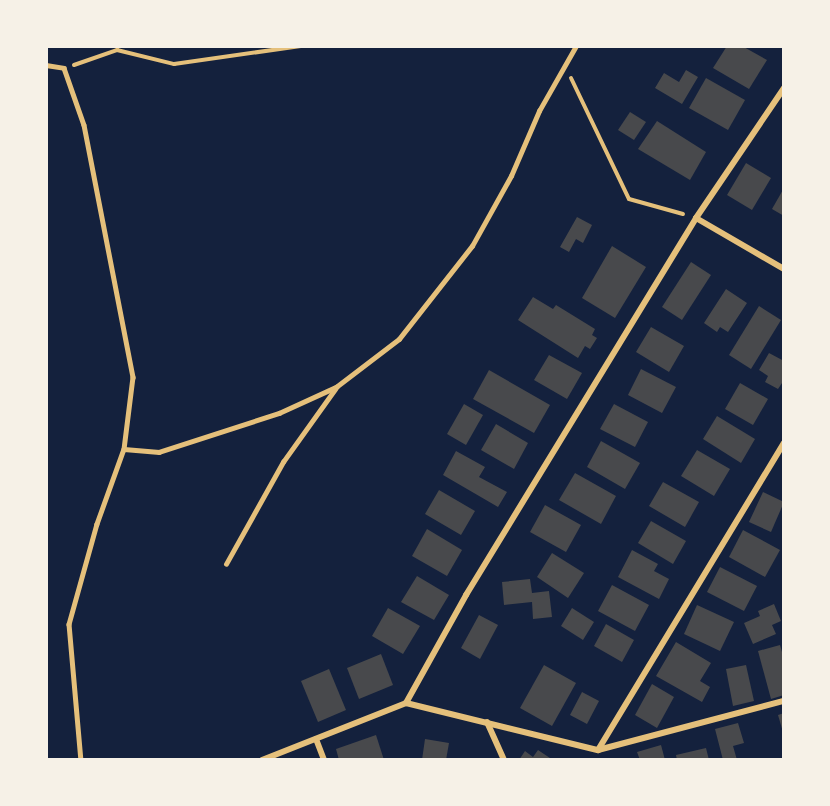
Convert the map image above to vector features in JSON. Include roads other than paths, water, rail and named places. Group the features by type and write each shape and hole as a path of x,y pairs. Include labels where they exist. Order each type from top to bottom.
{"street":[{"path":"406,703 466,595 696,218 783,88"},
{"path":"696,218 783,269"},
{"path":"598,750 783,443"},
{"path":"262,759 406,703 598,750 783,701"},
{"path":"487,722 504,759"},
{"path":"316,739 324,759"}],"lane":[{"path":"124,449 159,453 279,414 336,387 399,339 472,246 511,176 539,111 576,46"},
{"path":"46,65 64,68 84,125 133,377 124,449 97,524 69,624 81,759"},
{"path":"226,564 283,462 336,387"}]}
